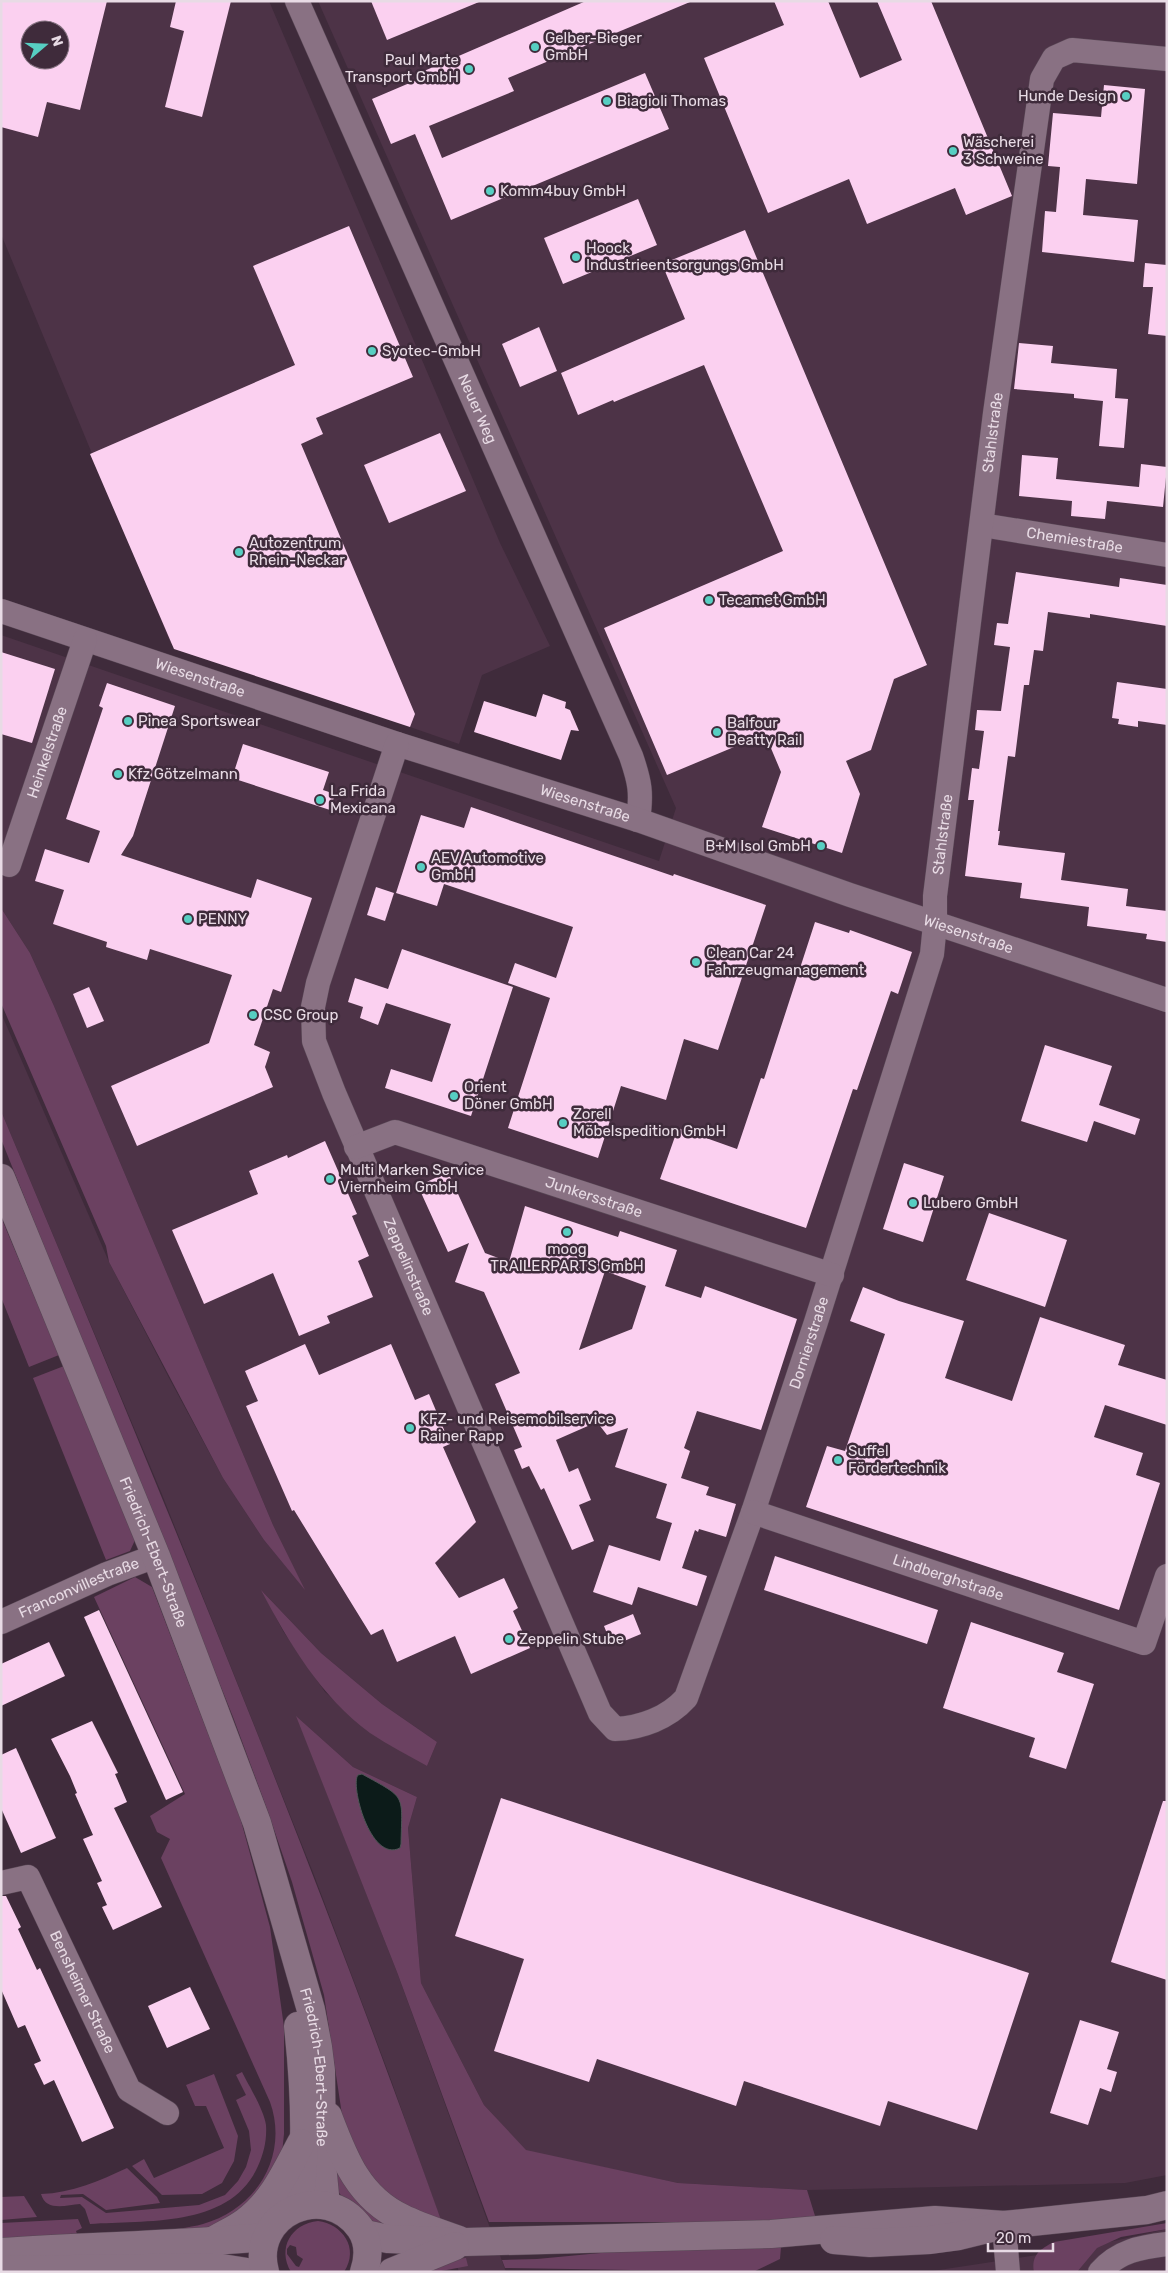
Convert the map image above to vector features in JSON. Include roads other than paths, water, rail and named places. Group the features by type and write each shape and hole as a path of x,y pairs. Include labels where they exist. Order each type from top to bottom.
{"street":[{"name":"Neuer Weg","path":"297,1 631,756 638,777 641,797 638,820"},
{"name":"Stahlstraße","path":"935,924 935,896 995,413 1042,79 1054,58 1072,50 1167,59"},
{"name":"Chemiestraße","path":"982,524 1167,555"},
{"name":"Wiesenstraße","path":"1,611 398,744 638,820 935,924 1167,1000"},
{"name":"Heinkelstraße","path":"9,865 85,640"},
{"name":"Zeppelinstraße","path":"398,744 318,983 313,1007 314,1040 356,1147 600,1712 615,1729 632,1729"},
{"name":"Dornierstraße","path":"632,1729 674,1711 686,1698 753,1512 832,1275 932,954 935,924"},
{"name":"Junkersstraße","path":"356,1147 395,1132 832,1275"},
{"name":"Friedrich-Ebert-Straße","path":"1,1178 156,1556 257,1823 311,2010 318,2047 322,2099 322,2164 326,2205"},
{"name":"Lindberghstraße","path":"753,1512 1144,1642 1167,1576"},
{"name":"Franconvillestraße","path":"1,1622 107,1574 156,1556"},
{"name":"Bensheimer Straße","path":"1,1882 28,1877 129,2090 167,2114"},
{"name":"Friedrich-Ebert-Straße","path":"289,1932 300,2042 303,2139 302,2184 298,2207"},
{"path":"322,2099 343,2155 361,2187 382,2207 402,2219 465,2242"},
{"path":"211,2242 245,2222 262,2206 275,2191 303,2139"},
{"path":"265,2272 263,2250 266,2237 278,2221 298,2207 326,2205 346,2213 364,2234 368,2249 364,2272"},
{"path":"364,2234 388,2240 465,2242 771,2234 868,2224 935,2220 1004,2225 1147,2210 1167,2205"},
{"path":"1004,2225 1008,2272"},
{"path":"1,2252 89,2246 211,2242 266,2237"},
{"path":"392,2272 465,2242"},
{"path":"1100,2272 1116,2256 1146,2247 1167,2244"},
{"path":"1,2270 216,2267 247,2272"}],"place":[{"name":"Gelber-Bieger GmbH","path":"535,47"},
{"name":"Paul Marte Transport GmbH","path":"469,69"},
{"name":"Hunde Design","path":"1126,96"},
{"name":"Biagioli Thomas","path":"607,101"},
{"name":"Wäscherei 3 Schweine","path":"953,151"},
{"name":"Komm4buy GmbH","path":"490,191"},
{"name":"Hoock Industrieentsorgungs GmbH","path":"576,257"},
{"name":"Syotec-GmbH","path":"372,351"},
{"name":"Autozentrum Rhein-Neckar","path":"239,552"},
{"name":"Tecamet GmbH","path":"709,600"},
{"name":"Pinea Sportswear","path":"128,721"},
{"name":"Balfour Beatty Rail","path":"717,732"},
{"name":"Kfz Götzelmann","path":"118,774"},
{"name":"La Frida Mexicana","path":"320,800"},
{"name":"B+M Isol GmbH","path":"821,846"},
{"name":"AEV Automotive GmbH","path":"421,867"},
{"name":"PENNY","path":"188,919"},
{"name":"Clean Car 24 Fahrzeugmanagement","path":"696,962"},
{"name":"CSC Group","path":"253,1015"},
{"name":"Orient Döner GmbH","path":"454,1096"},
{"name":"Zorell Möbelspedition GmbH","path":"563,1123"},
{"name":"Multi Marken Service Viernheim GmbH","path":"330,1179"},
{"name":"Lubero GmbH","path":"913,1203"},
{"name":"moog TRAILERPARTS GmbH","path":"567,1232"},
{"name":"KFZ- und Reisemobilservice Rainer Rapp","path":"410,1428"},
{"name":"Suffel Fördertechnik","path":"838,1460"},
{"name":"Zeppelin Stube","path":"509,1639"}]}
